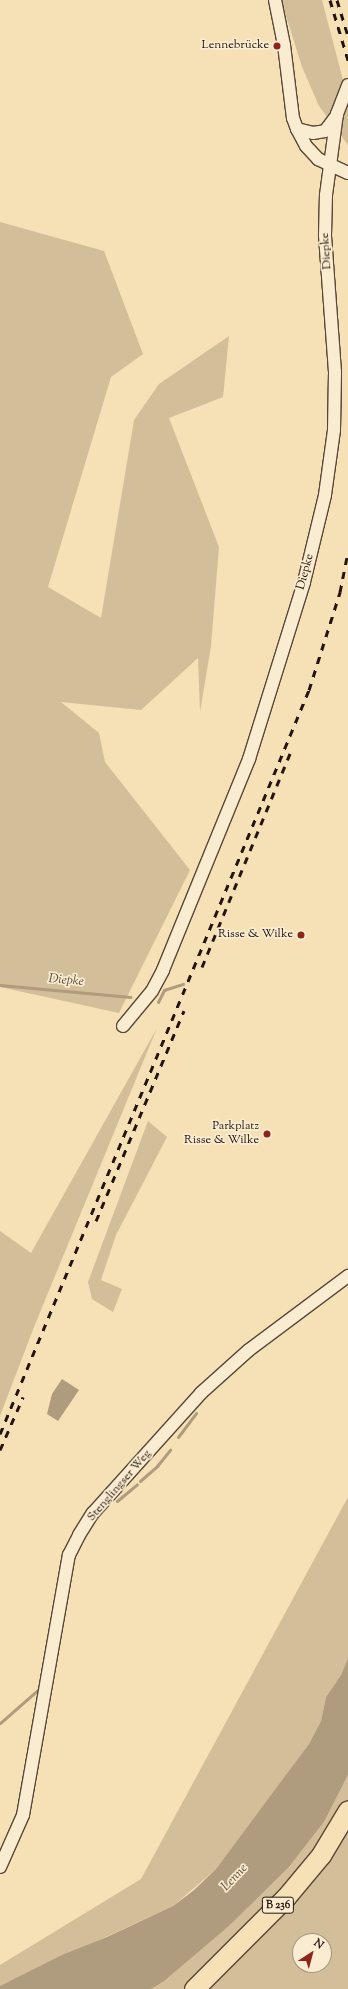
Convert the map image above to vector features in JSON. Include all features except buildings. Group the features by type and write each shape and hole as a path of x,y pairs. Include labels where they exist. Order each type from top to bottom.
{"main road":[{"name":"B 236","path":"194,1989 286,1897 321,1855 348,1810"}],"street":[{"path":"275,0 284,45 293,118 297,129 306,146 318,159 330,166 348,173"},
{"name":"Diepke","path":"123,1026 152,991 160,976 213,851 249,759 311,553 325,495 334,430 335,372 325,235 330,166 338,114 348,85"},
{"path":"297,129 313,133 325,130 338,114"},
{"name":"Stenglingser Weg","path":"0,1867 23,1815 69,1555 79,1535 93,1513 201,1394 249,1350 348,1276"}],"shaded area":[{"path":"281,0 322,0 348,99 348,145 319,106 302,67"},
{"path":"0,222 104,251 143,354 111,377 48,587 101,618 134,420 159,384 229,336 223,397 169,418 219,547 211,646 200,712 198,658 141,710 61,702 99,733 105,762 190,870 119,1013 0,987"},
{"path":"157,1028 34,1327 0,1416 0,1231 31,1253"},
{"path":"148,1121 167,1137 116,1235 101,1280 122,1289 113,1312 92,1299 88,1282"},
{"path":"348,1497 348,1658 341,1675 326,1697 321,1721 309,1744 216,1869 173,1906 0,1986 0,1965 141,1879"},
{"path":"348,1775 348,1989 151,1989 230,1925 289,1867 324,1822"}],"water":[{"path":"62,1379 79,1390 58,1421 47,1414 52,1394"},
{"name":"Lenne","path":"348,1658 348,1775 324,1822 289,1867 230,1925 164,1981 151,1989 0,1989 0,1986 62,1955 107,1937 173,1906 193,1891 216,1869 309,1744 321,1721 326,1697 341,1675"}],"waterway":[{"name":"Diepke","path":"158,1002 164,990 183,984"},
{"name":"Diepke","path":"0,985 130,997"},
{"path":"178,1437 196,1413"},
{"path":"140,1481 157,1466 170,1450"},
{"path":"117,1501 137,1484"},
{"path":"0,1723 40,1688"}],"railway":[{"path":"330,0 348,60"},
{"path":"337,0 348,36"},
{"path":"0,1434 309,690 340,592 348,552"},
{"path":"202,967 292,749"},
{"path":"96,1221 184,1011"},
{"path":"0,1450 23,1397"}],"place":[{"name":"Lennebrücke","path":"277,46"},
{"name":"Risse & Wilke","path":"301,935"},
{"name":"Parkplatz Risse & Wilke","path":"267,1134"}]}
